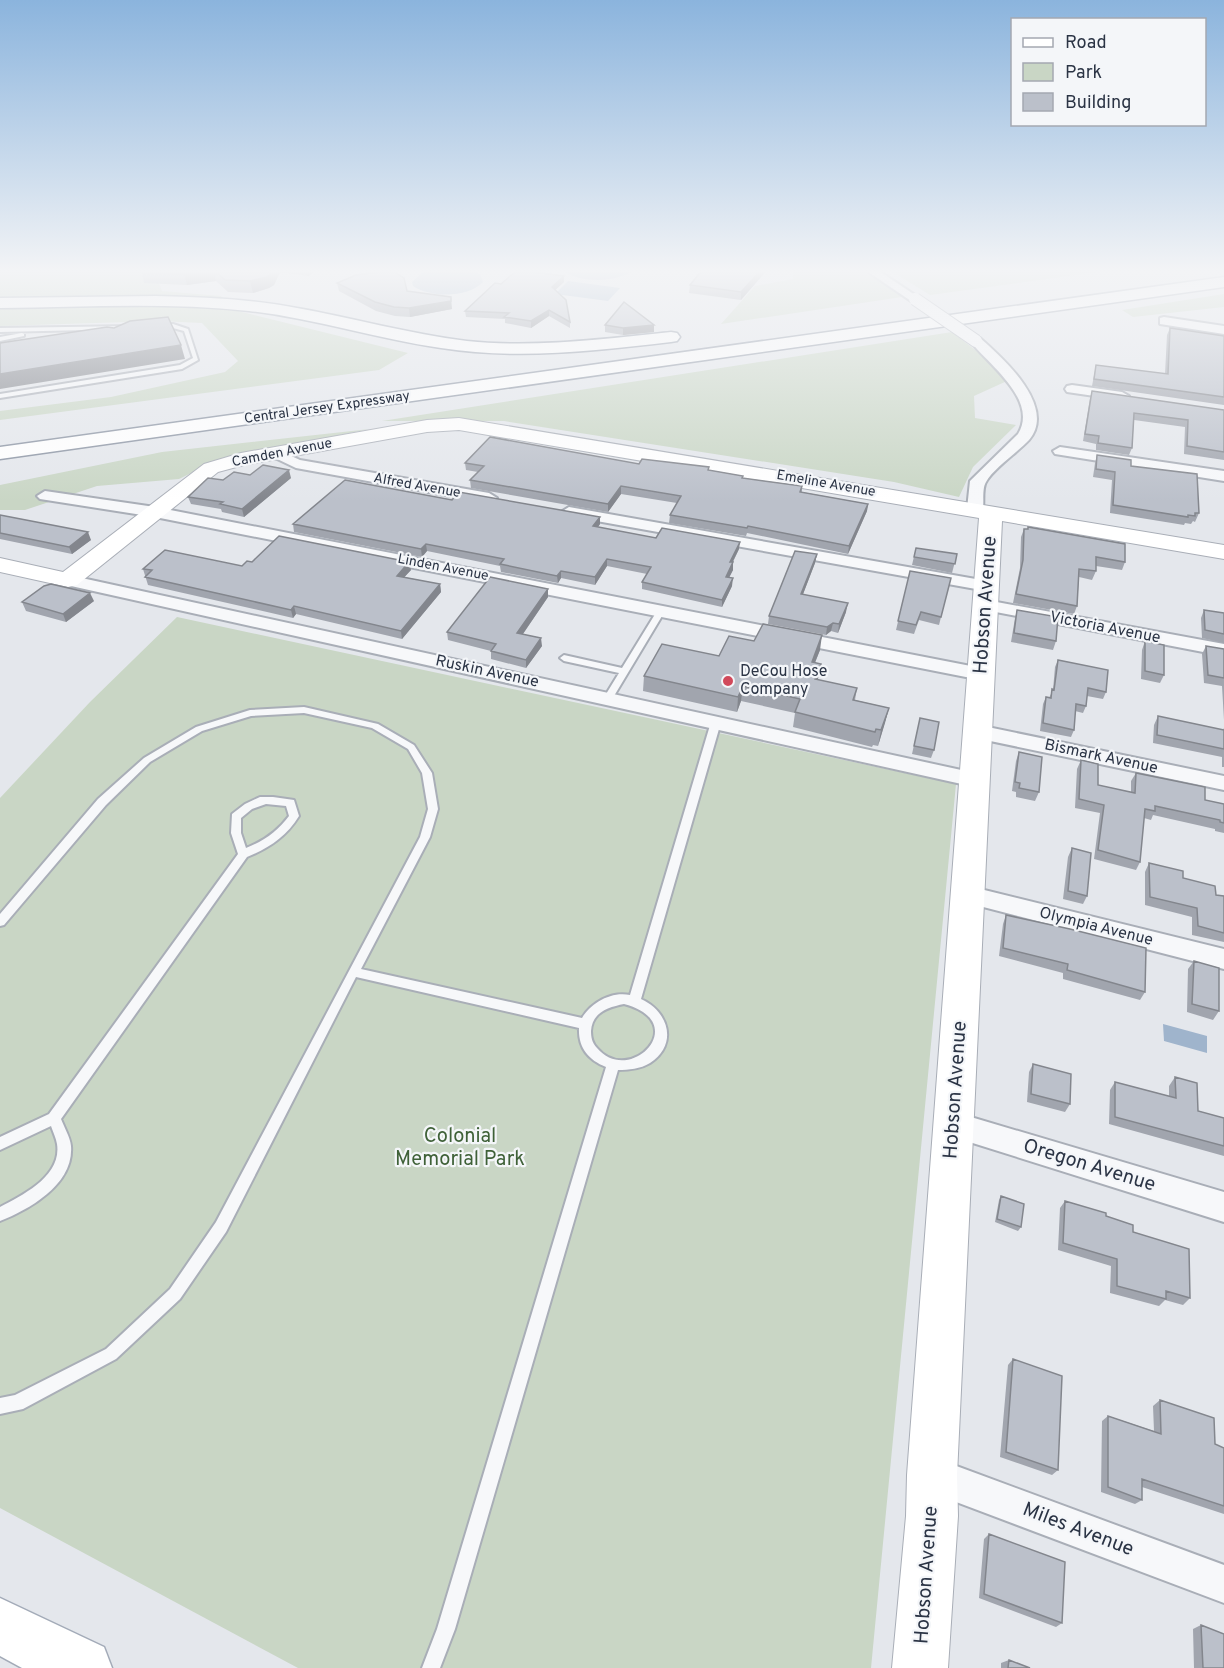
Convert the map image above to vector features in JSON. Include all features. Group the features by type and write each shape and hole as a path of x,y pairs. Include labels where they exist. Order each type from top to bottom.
{"main road":[{"path":"478,347 500,349 587,347"},
{"name":"Central Jersey Expressway","path":"142,414 637,347"},
{"name":"Central Jersey Expressway","path":"0,454 758,347"},
{"path":"57,465 183,440 558,383 763,347"},
{"path":"0,1626 82,1668"}],"street":[{"name":"Hobson Avenue","path":"920,1668 932,1516 932,1475 986,596 983,511 978,481 1024,436 1030,426 1031,415 1027,401 999,362 982,347"},
{"path":"1072,389 1130,398"},
{"name":"Emeline Avenue","path":"427,426 474,425 1224,552"},
{"name":"Camden Avenue","path":"68,580 211,468 241,459 427,426"},
{"path":"1060,451 1224,476"},
{"name":"Alfred Avenue","path":"276,453 296,464 506,501"},
{"name":"Linden Avenue","path":"45,496 155,512 981,674"},
{"path":"553,510 986,596"},
{"name":"Ruskin Avenue","path":"4,570 68,580 975,780"},
{"name":"Victoria Avenue","path":"986,596 1224,650"},
{"name":"Bismark Avenue","path":"978,732 1224,783"},
{"name":"Olympia Avenue","path":"968,895 1224,959"},
{"name":"Oregon Avenue","path":"954,1125 1224,1207"},
{"name":"Miles Avenue","path":"932,1475 1224,1584"}],"lane":[{"path":"0,396 182,367 196,358 192,347"},
{"path":"608,699 661,611"},
{"path":"564,658 626,671"},
{"path":"0,922 102,802 147,760 199,729 250,713 304,710 375,726 411,747 427,773 433,809 425,837 221,1227 175,1294 111,1354 18,1403 0,1406"},
{"path":"634,1001 716,723"},
{"path":"0,1144 54,1118 243,854 263,847 285,831 294,816 290,803 268,798 249,804 236,817 236,833 243,854"},
{"path":"353,972 585,1024"},
{"path":"614,1000 634,1001 645,1005 659,1021 662,1031 660,1041 648,1058 625,1065 613,1064 592,1053 583,1034 585,1024 595,1008 614,1000"},
{"path":"431,1668 446,1629 613,1064"},
{"path":"0,1214 48,1184 61,1165 64,1146 54,1118"}],"green space":[{"path":"225,347 383,347 408,353 379,370 0,420 0,411 111,397 225,372 238,361"},
{"path":"857,347 971,347 987,359 1007,381 974,396 975,418 1016,425 973,467 959,497 894,482 504,421 382,421"},
{"path":"370,429 220,459 179,479 97,486 25,510 0,510 0,485 162,452"},
{"name":"Colonial Memorial Park","path":"177,617 956,784 871,1668 298,1668 0,1508 0,798 90,702"}],"water":[{"path":"1163,1024 1207,1036 1207,1053 1164,1041"}],"building":[{"path":"0,347 170,347 0,374"},
{"path":"1169,347 1224,347 1224,397 1094,379 1096,365 1168,374"},
{"path":"1092,391 1224,410 1224,452 1187,446 1188,420 1134,413 1132,448 1098,443 1099,436 1085,434"},
{"path":"490,437 639,464 642,459 709,467 708,470 743,476 742,478 802,486 800,492 868,504 849,546 748,526 747,528 670,515 681,496 621,486 608,504 470,480 484,466 465,463"},
{"path":"1097,455 1131,460 1131,466 1197,474 1199,513 1195,513 1195,516 1188,515 1188,517 1113,505 1115,472 1096,469"},
{"path":"263,465 289,470 242,509 220,504 223,502 188,497 208,478 223,480 234,472 250,475"},
{"path":"345,480 452,500 459,492 600,517 593,526 656,538 662,528 740,542 730,562 733,562 726,577 733,578 722,600 642,582 651,567 607,559 595,577 561,571 557,576 500,564 504,559 426,544 421,549 293,524"},
{"path":"0,515 88,532 69,547 0,533"},
{"path":"1028,527 1125,544 1125,562 1096,557 1096,571 1079,569 1077,606 1016,594 1023,560 1024,529"},
{"path":"279,536 409,562 397,576 440,584 401,631 294,606 291,610 145,577 152,570 143,569 165,550 242,566 247,561 252,562"},
{"path":"916,548 957,554 955,564 914,557"},
{"path":"795,551 817,554 801,594 848,603 839,624 833,623 827,627 769,616"},
{"path":"910,571 951,578 941,617 921,612 916,625 898,621"},
{"path":"490,577 548,589 517,633 541,638 526,660 491,651 496,644 447,632"},
{"path":"51,584 90,593 63,614 22,602 44,586"},
{"path":"1017,610 1058,617 1056,641 1014,633"},
{"path":"1204,610 1224,613 1224,634 1205,630"},
{"path":"763,624 822,635 812,662 821,664 815,679 857,688 853,700 889,708 881,730 876,729 875,732 795,712 800,699 743,686 738,697 644,676 662,644 719,656 729,636 754,641"},
{"path":"1145,641 1164,645 1164,675 1145,671"},
{"path":"1206,646 1224,649 1224,678 1208,675"},
{"path":"1058,660 1108,670 1106,692 1088,688 1086,706 1076,704 1074,730 1043,723 1046,697 1051,698 1052,689 1054,690"},
{"path":"1158,716 1224,730 1224,749 1157,735"},
{"path":"920,718 939,722 934,750 914,746"},
{"path":"1019,752 1042,757 1039,792 1019,788 1020,783 1015,782"},
{"path":"1081,760 1098,764 1098,785 1135,793 1136,773 1205,787 1205,800 1224,804 1224,823 1220,820 1155,806 1155,811 1145,809 1140,862 1098,850 1104,805 1079,799"},
{"path":"1072,848 1091,853 1087,896 1068,891"},
{"path":"1149,863 1183,871 1183,878 1215,886 1216,895 1224,896 1224,933 1198,926 1197,908 1150,897"},
{"path":"1006,915 1146,948 1145,992 1067,970 1068,964 1003,948"},
{"path":"1194,961 1219,968 1219,1011 1192,1004"},
{"path":"1033,1064 1071,1074 1070,1104 1031,1094"},
{"path":"1175,1077 1197,1083 1198,1111 1224,1118 1224,1146 1115,1117 1115,1082 1176,1098"},
{"path":"1001,1196 1024,1204 1021,1227 997,1219"},
{"path":"1065,1201 1106,1213 1106,1216 1133,1225 1133,1232 1189,1249 1190,1298 1166,1291 1166,1299 1117,1286 1117,1259 1063,1243"},
{"path":"1013,1359 1062,1376 1058,1470 1006,1452"},
{"path":"1160,1400 1214,1418 1215,1444 1224,1448 1224,1506 1142,1479 1142,1500 1108,1487 1108,1416 1161,1434"},
{"path":"989,1534 1065,1562 1062,1623 984,1594"},
{"path":"1201,1625 1224,1634 1224,1668 1203,1668"},
{"path":"1009,1660 1030,1668 1008,1668"}],"place":[{"name":"DeCou Hose Company","path":"728,681"}]}
